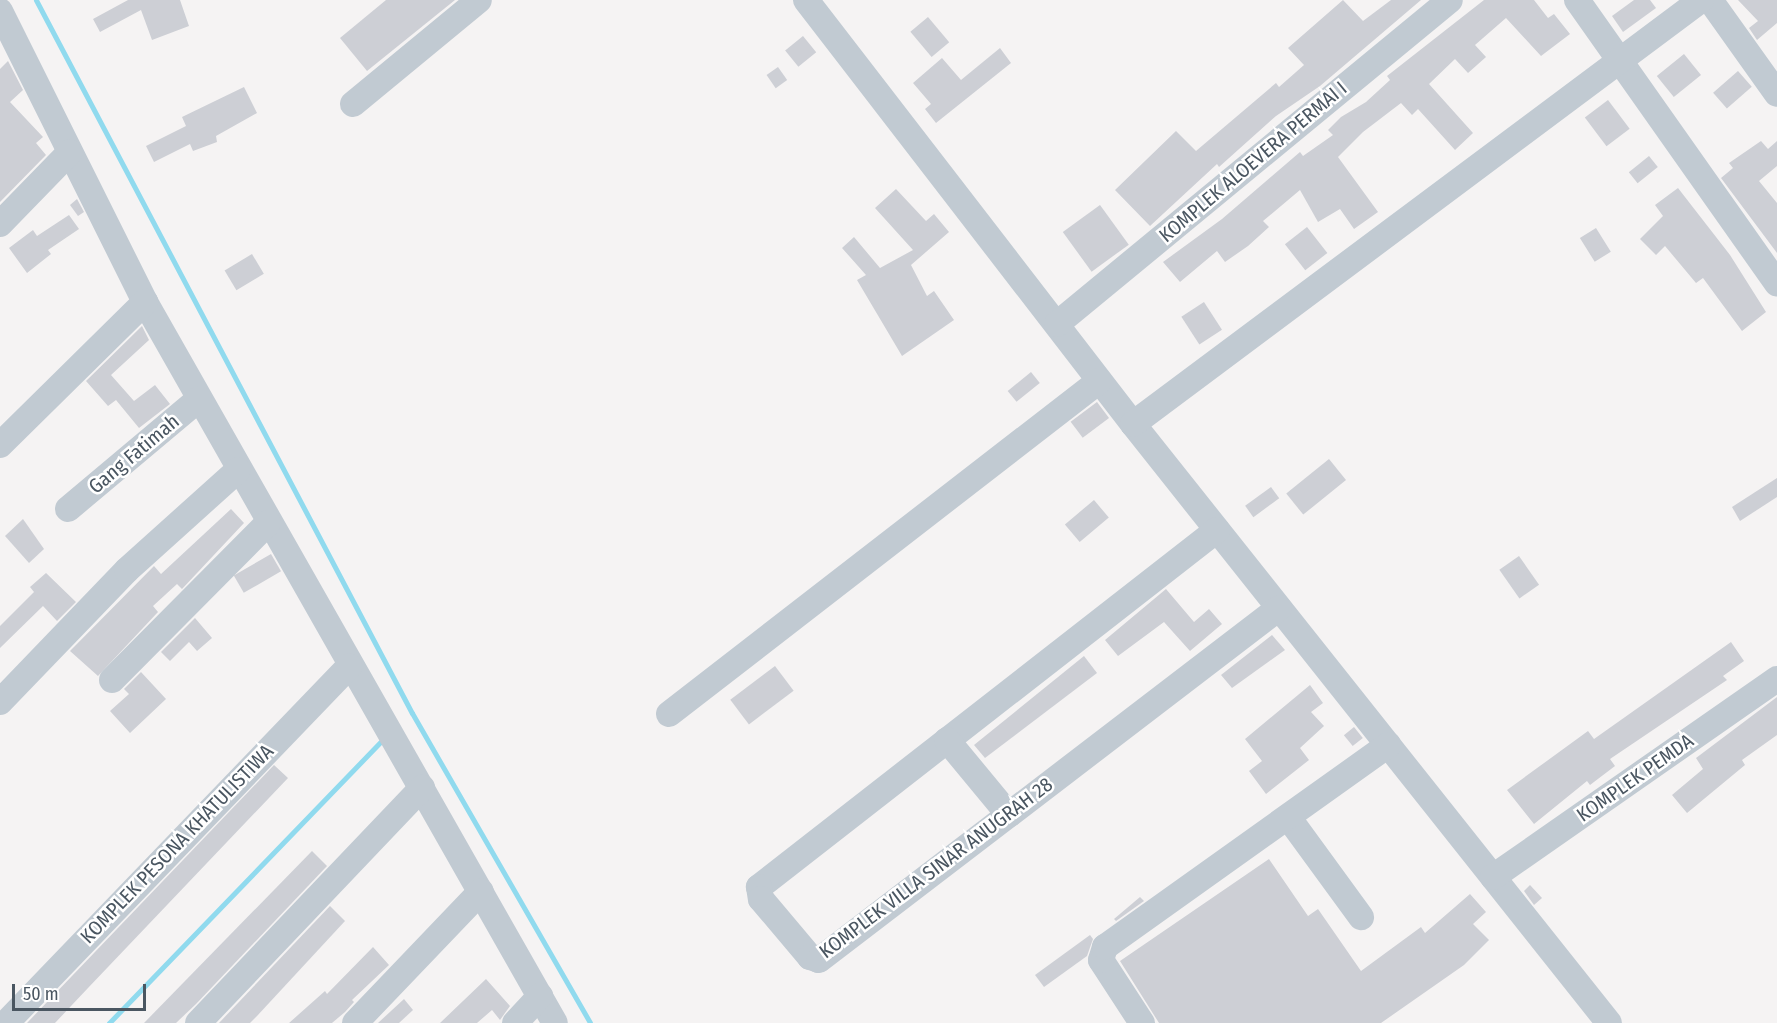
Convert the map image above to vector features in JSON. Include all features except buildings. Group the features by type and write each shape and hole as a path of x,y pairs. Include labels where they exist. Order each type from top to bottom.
{"street":[{"path":"354,104 479,0"},
{"path":"806,0 1099,381 1609,1023"},
{"name":"KOMPLEK ALOEVERA PERMAI I","path":"1057,324 1450,0"},
{"path":"1577,0 1777,283"},
{"path":"1133,424 1701,0"},
{"path":"1710,0 1777,94"},
{"path":"0,11 6,43 70,152 145,302 349,666 422,788 555,1023"},
{"path":"0,224 70,152"},
{"path":"0,445 145,302"},
{"path":"669,714 1099,381"},
{"name":"Gang Fatimah","path":"68,509 199,399"},
{"path":"0,702 127,570 238,470"},
{"path":"112,680 268,523"},
{"name":"KOMPLEK VILLA SINAR ANUGRAH 28","path":"1217,530 759,887 761,899 810,957 819,960 1279,608"},
{"name":"KOMPLEK PESONA KHATULISTIWA","path":"6,1023 349,666"},
{"name":"KOMPLEK PEMDA","path":"1493,878 1777,679"},
{"path":"947,740 1009,815"},
{"path":"1142,1023 1101,960 1105,947 1388,745"},
{"path":"198,1023 422,788"},
{"path":"1288,817 1361,917"},
{"path":"355,1023 481,891"},
{"path":"515,1023 540,996"}],"waterway":[{"path":"36,0 412,713 590,1023"},
{"path":"109,1023 382,740"}]}
